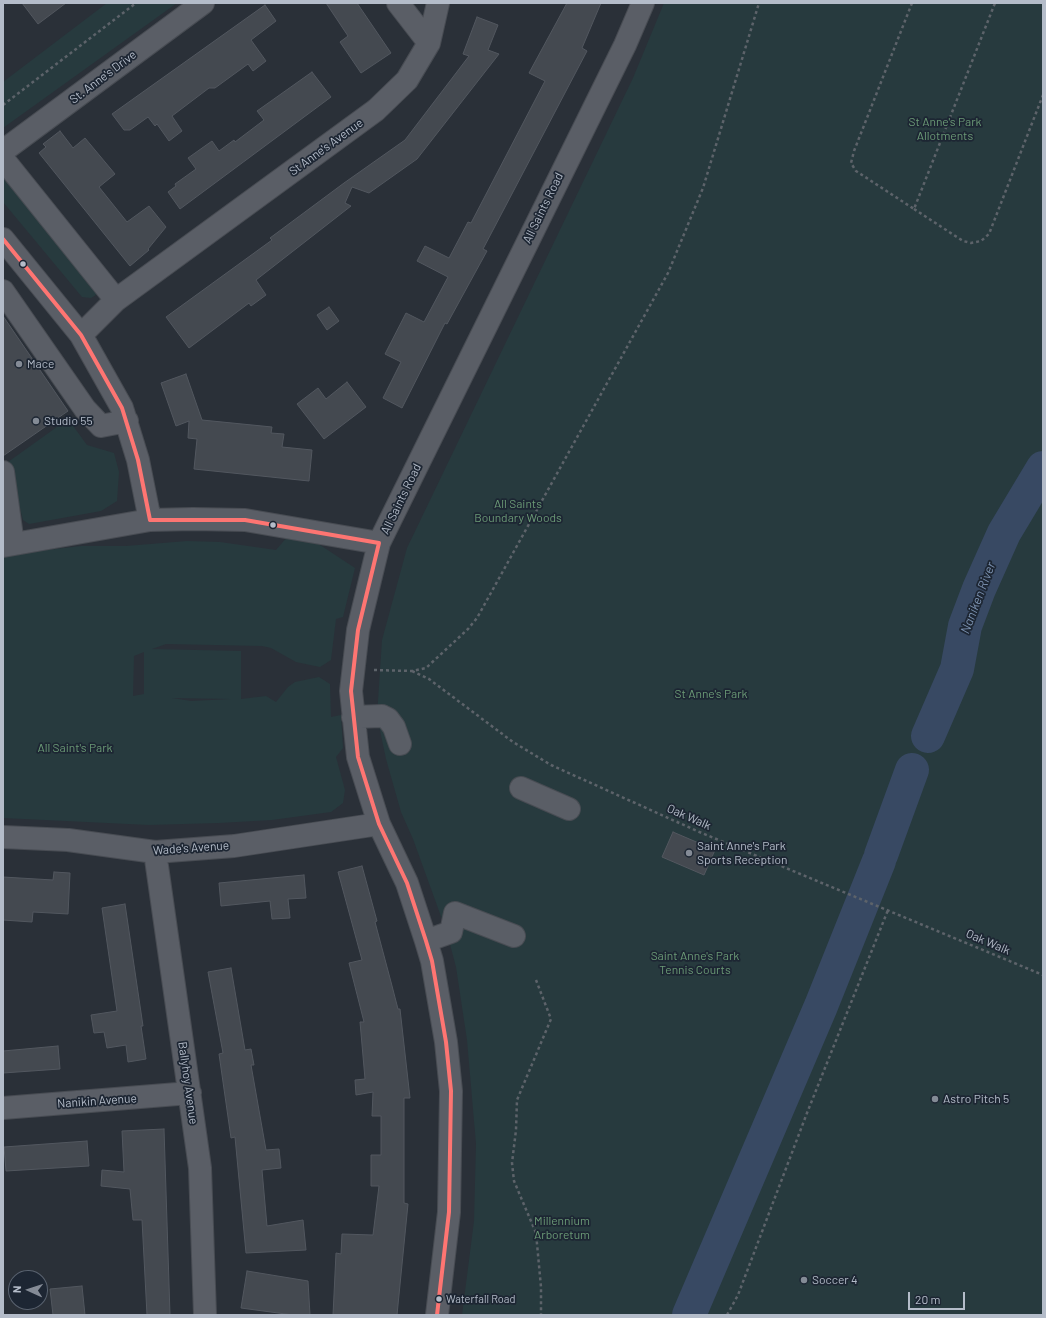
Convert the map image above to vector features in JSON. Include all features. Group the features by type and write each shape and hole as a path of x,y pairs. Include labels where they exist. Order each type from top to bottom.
{"street":[{"name":"St. Anne's Drive","path":"3,151 203,3"},
{"path":"398,3 429,43"},
{"name":"St Anne's Avenue","path":"80,335 116,300 376,110 407,80 429,43 438,3"},
{"name":"All Saints Road","path":"437,1315 449,1212 451,1090 446,1042 432,961 426,941 407,883 379,824 358,757 351,691 358,630 379,543 625,45 643,3"},
{"path":"3,159 116,300"},
{"path":"7,252 80,335 122,408 138,460 150,520"},
{"path":"3,291 85,409 101,426 127,422"},
{"path":"3,472 8,545 150,520 245,520 379,543"},
{"path":"353,717 382,716 388,719 394,727 400,744"},
{"path":"521,788 569,809"},
{"name":"Wade's Avenue","path":"3,837 68,840 155,852 234,846 379,824"},
{"name":"Ballyhoy Avenue","path":"155,852 200,1168 205,1315"},
{"path":"426,941 451,932 455,913 514,936"},
{"name":"Nanikin Avenue","path":"3,1108 190,1093"}],"path":[{"path":"3,105 136,3"},
{"path":"354,669 412,671 426,668 468,629 477,618 668,273 703,188 759,3"},
{"path":"912,3 854,151 851,162 856,171 963,241 971,243 981,241 989,234 1043,95"},
{"path":"914,209 994,3"},
{"name":"Oak Walk","path":"412,671 429,679 513,742 551,765 697,830 1043,975"},
{"path":"727,1315 738,1295 807,1113 888,910"},
{"path":"536,980 551,1019 516,1100 516,1130 512,1163 514,1181 536,1233 541,1287 541,1315"}],"green space":[{"path":"107,3 177,3 3,128 3,82"},
{"name":"St Anne's Park","path":"664,3 1043,3 1043,1315 462,1315 474,1221 476,1144 467,1040 456,967 447,933 413,839 401,812 386,759 377,716 382,640 407,548 633,78"},
{"path":"3,175 99,293 91,298 82,297 3,202"},
{"path":"68,419 87,445 114,453 119,472 117,501 101,511 29,524 23,520 8,462"},
{"name":"All Saint's Park","path":"288,536 317,543 355,568 343,617 336,619 331,660 320,667 296,662 271,648 262,646 166,644 152,649 241,651 241,699 266,696 276,702 288,687 295,682 319,677 330,684 331,717 341,715 343,748 336,757 345,790 343,803 331,812 272,820 219,823 149,825 3,818 3,555 81,546 126,546 187,541 220,542 276,550","holes":["144,652 144,694 133,696 134,656","172,698 231,699 191,701"]}],"building":[{"path":"22,3 66,3 38,24"},
{"path":"326,3 357,3 391,53 361,73 340,42 348,36"},
{"path":"567,3 601,3 582,48 587,51 483,249 487,251 447,324 445,323 402,408 383,398 401,362 385,354 406,313 424,322 448,277 417,261 425,246 449,258 468,222 471,223 545,81 529,73"},
{"path":"265,5 276,21 251,40 266,61 253,71 248,64 215,88 209,88 172,116 182,131 169,141 157,124 155,126 148,117 130,130 124,130 112,114"},
{"path":"477,17 498,25 488,50 499,54 417,159 369,193 352,187 345,203 351,206 256,280 266,295 251,306 249,303 189,348 166,317 272,240 270,238 344,183 405,140 469,56 463,54"},
{"path":"312,72 331,97 180,209 168,192 176,186 175,184 196,169 188,158 212,141 219,151 234,140 235,142 264,120 257,111"},
{"path":"60,131 73,148 85,138 115,174 99,187 127,222 149,206 166,227 148,249 149,250 130,266 39,153 46,147 43,144"},
{"path":"329,307 339,321 327,330 317,315"},
{"path":"3,316 68,411 3,456"},
{"path":"186,374 202,420 272,427 271,433 284,434 282,447 312,450 309,481 194,469 197,439 188,438 189,421 176,426 161,383"},
{"path":"347,382 366,407 324,439 297,404 318,388 326,399"},
{"name":"Saint Anne's Park Sports Reception","path":"673,832 715,850 704,875 662,857"},
{"path":"362,866 398,1009 400,1009 410,1098 404,1098 404,1203 408,1204 397,1315 333,1315 336,1253 341,1254 342,1234 373,1235 379,1186 371,1186 371,1155 381,1155 381,1116 372,1116 373,1092 356,1095 355,1080 365,1079 360,1022 364,1022 349,963 362,960 338,872"},
{"path":"54,872 70,873 68,914 33,912 32,922 3,920 3,877 53,880"},
{"path":"304,875 306,898 288,899 290,918 272,919 270,901 221,906 219,883"},
{"path":"125,904 143,1026 141,1026 146,1059 128,1062 126,1045 107,1048 104,1032 94,1033 91,1015 117,1011 102,908"},
{"path":"231,968 245,1050 251,1049 254,1065 251,1065 266,1150 279,1149 281,1168 262,1170 267,1226 303,1220 306,1250 246,1253 235,1137 231,1138 219,1054 223,1053 208,972"},
{"path":"58,1046 60,1069 3,1073 3,1051"},
{"path":"164,1129 170,1315 147,1315 142,1220 133,1220 130,1189 101,1186 102,1170 124,1172 122,1131"},
{"path":"87,1141 89,1166 6,1171 4,1147"},
{"path":"247,1271 308,1281 310,1315 293,1315 241,1308"},
{"path":"82,1286 85,1315 53,1315 50,1289"}],"waterway":[{"name":"Naniken River","path":"928,736 957,669 965,626 979,589 1004,533 1043,468"},
{"path":"881,855 912,770"},
{"path":"689,1315 821,1006 879,861"}],"transit line":[{"path":"3,239 81,335 122,408 138,460 150,520"},
{"path":"150,520 245,520 379,543"},
{"path":"379,543 358,630 351,691 358,757 379,824 407,883 426,941 432,961 446,1042 451,1091 449,1212 437,1315"}],"place":[{"name":"Mace","path":"19,364"},
{"name":"Studio 55","path":"36,421"},
{"name":"Saint Anne's Park Sports Reception","path":"689,853"},
{"name":"Astro Pitch 5","path":"935,1099"},
{"name":"Soccer 4","path":"804,1280"},
{"name":"Waterfall Road","path":"439,1299"}],"park label":[{"name":"St Anne's Park Allotments","path":"945,129"},
{"name":"All Saints Boundary Woods","path":"518,511"},
{"name":"Saint Anne's Park Tennis Courts","path":"695,963"},
{"name":"Millennium Arboretum","path":"562,1228"}]}
